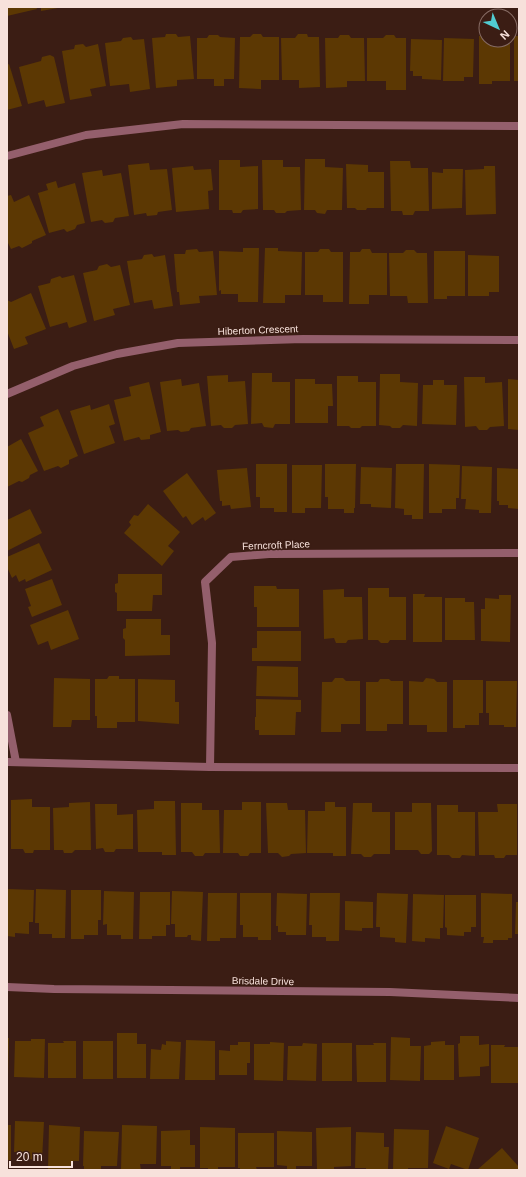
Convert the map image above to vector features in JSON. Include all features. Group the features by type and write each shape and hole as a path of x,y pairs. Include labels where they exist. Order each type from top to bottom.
{"street":[{"path":"7,156 86,135 182,124 519,126"},
{"name":"Hiberton Crescent","path":"7,394 73,366 117,354 178,344 303,339 519,340"},
{"name":"Ferncroft Place","path":"210,767 212,644 205,582 231,558 269,554 519,553"},
{"path":"7,715 11,762 210,767 519,768"},
{"name":"Brisdale Drive","path":"7,987 390,992 519,998"}],"building":[{"path":"7,7 36,7 37,9 7,16"},
{"path":"41,7 57,7 58,8 41,11"},
{"path":"166,34 176,34 178,37 190,36 194,79 177,80 177,86 156,88 152,38 165,37"},
{"path":"253,34 261,34 263,37 279,37 279,80 261,80 261,89 239,88 240,37 250,37"},
{"path":"298,34 307,34 308,37 319,37 320,87 299,88 299,80 282,80 281,38 295,38"},
{"path":"209,35 235,38 234,79 224,79 224,86 214,86 214,79 197,79 197,38 207,38"},
{"path":"340,35 349,35 351,38 364,38 365,81 347,81 347,87 326,88 325,38 338,38"},
{"path":"386,35 394,35 396,38 406,38 406,90 386,90 386,81 367,81 367,38 383,38"},
{"path":"519,36 519,81 514,81 514,48 518,48"},
{"path":"131,37 133,40 144,39 150,89 130,92 129,84 110,86 105,43 121,41 123,38"},
{"path":"444,38 474,39 473,77 464,77 464,81 443,81"},
{"path":"411,39 442,40 441,80 422,79 422,76 413,76 413,71 410,71"},
{"path":"83,44 86,47 98,44 106,86 90,89 92,96 70,100 62,51 74,49 75,45"},
{"path":"479,48 510,48 510,81 492,81 492,84 479,84"},
{"path":"50,55 54,57 65,103 46,107 44,100 28,104 19,67 41,61 42,57"},
{"path":"9,64 22,106 7,110 7,65"},
{"path":"305,159 325,159 325,167 343,168 342,210 327,210 325,214 317,213 315,210 304,210"},
{"path":"219,160 240,160 240,167 258,166 258,209 243,210 241,213 233,213 232,210 219,210"},
{"path":"262,160 283,160 283,167 300,167 301,210 276,213 274,210 263,210"},
{"path":"390,161 410,161 411,168 428,168 429,211 415,211 413,215 403,215 402,211 391,211"},
{"path":"149,163 150,170 167,169 172,210 158,212 157,215 147,216 146,213 134,215 128,165"},
{"path":"346,164 368,165 368,172 384,172 384,208 367,208 366,210 357,210 355,208 347,208"},
{"path":"193,166 194,170 211,169 213,190 208,191 209,209 176,212 172,168"},
{"path":"484,166 495,166 496,214 466,215 465,170 484,169"},
{"path":"443,169 463,169 462,208 432,209 432,172 443,173"},
{"path":"102,170 103,176 121,173 129,216 115,218 113,222 105,223 102,220 91,222 82,173"},
{"path":"56,181 58,188 75,183 85,223 77,225 75,229 67,232 64,229 49,233 38,193 48,190 46,184"},
{"path":"11,195 14,202 29,195 46,235 32,241 32,243 22,248 19,246 11,249 7,241 7,196"},
{"path":"243,248 259,248 258,302 238,302 238,294 221,294 221,290 219,291 219,251 243,252"},
{"path":"265,248 278,248 278,251 302,252 301,295 285,295 285,303 263,303"},
{"path":"197,249 199,252 213,251 217,295 199,296 200,303 180,305 179,292 177,292 174,254 185,254 186,250"},
{"path":"320,249 329,249 331,252 343,252 343,302 323,302 323,295 305,295 305,252 318,252"},
{"path":"362,249 370,249 372,253 387,253 387,295 369,295 369,304 349,304 350,252 360,252"},
{"path":"406,250 414,250 417,253 427,253 428,303 408,303 407,296 390,296 389,253 403,253"},
{"path":"434,251 465,251 465,296 447,296 447,299 434,299"},
{"path":"152,254 154,257 165,255 173,306 154,309 152,300 134,303 127,261 142,259 144,255"},
{"path":"468,255 499,256 499,292 489,292 489,296 468,296"},
{"path":"107,264 111,267 120,265 130,305 113,309 115,315 94,321 83,273 97,270 99,266"},
{"path":"74,275 87,322 69,328 67,322 50,327 38,286 50,283 51,279 60,276 62,278"},
{"path":"31,293 46,329 25,337 28,344 14,349 7,331 7,300 11,302"},
{"path":"252,373 272,373 272,382 290,382 290,424 275,424 273,428 264,427 262,423 251,424"},
{"path":"380,374 400,374 400,382 418,383 417,426 403,425 400,428 392,428 390,426 379,425"},
{"path":"228,375 228,382 245,381 248,424 235,425 232,428 224,428 221,425 211,426 207,376"},
{"path":"337,376 358,376 358,382 376,382 376,426 351,428 349,426 337,426"},
{"path":"464,377 485,377 485,383 502,382 504,426 490,427 487,430 479,430 476,426 465,427"},
{"path":"181,379 182,386 199,383 206,426 191,428 189,431 167,431 160,382"},
{"path":"295,379 315,379 315,384 332,384 333,406 328,406 328,423 295,423"},
{"path":"508,379 519,380 519,430 508,429"},
{"path":"433,380 444,380 444,385 457,385 456,425 422,424 423,385 433,385"},
{"path":"149,382 161,432 150,435 150,439 141,440 139,437 124,441 114,400 131,396 129,387"},
{"path":"109,404 115,424 109,426 115,443 84,454 70,411 90,405 91,410"},
{"path":"58,409 78,456 69,460 69,464 61,468 58,466 44,471 28,433 44,426 40,417"},
{"path":"21,439 38,471 30,475 29,478 22,482 19,481 7,487 7,447"},
{"path":"256,464 287,464 287,512 274,512 274,508 260,508 260,497 256,497"},
{"path":"325,464 356,464 354,513 344,513 344,509 328,509 328,497 325,497"},
{"path":"396,464 424,464 423,519 412,519 412,515 404,515 404,509 395,508"},
{"path":"429,464 460,465 459,498 456,498 456,509 442,509 442,513 429,513"},
{"path":"292,465 322,465 321,508 305,508 305,513 292,513"},
{"path":"462,466 492,467 491,513 479,513 479,510 465,509 466,499 461,499"},
{"path":"361,467 392,468 391,508 371,507 371,504 360,504"},
{"path":"247,468 251,507 231,509 230,505 222,506 222,501 220,501 217,470"},
{"path":"497,468 519,469 519,509 508,508 508,505 499,505 499,501 497,501"},
{"path":"187,473 216,513 205,521 203,517 192,525 186,516 183,518 163,491"},
{"path":"148,504 180,532 168,546 174,551 162,566 124,533 131,525 129,522 134,515 138,516"},
{"path":"30,509 42,533 7,551 7,520"},
{"path":"39,543 52,570 26,582 25,579 19,582 16,575 12,578 7,567 7,557"},
{"path":"118,574 162,574 162,595 153,595 152,611 117,611 117,593 115,592 115,584 118,583"},
{"path":"52,579 62,605 32,617 28,607 31,606 25,589"},
{"path":"254,586 276,586 277,589 299,589 299,627 257,627 257,607 254,607"},
{"path":"368,588 389,588 389,597 406,597 406,640 390,640 388,643 381,643 378,640 368,640"},
{"path":"344,589 344,597 362,597 363,639 348,640 346,643 336,643 334,638 324,639 323,590"},
{"path":"413,594 425,594 424,597 442,597 442,642 413,642"},
{"path":"499,595 511,595 510,642 481,641 481,609 485,609 485,598 499,599"},
{"path":"445,598 465,598 465,602 474,602 475,640 445,640"},
{"path":"68,610 79,639 51,650 48,641 38,645 30,625"},
{"path":"126,619 161,619 161,635 170,635 170,655 125,656 123,629 126,628"},
{"path":"257,631 301,631 301,661 252,661 252,648 257,648"},
{"path":"257,666 298,667 298,697 256,696"},
{"path":"109,676 119,676 119,679 135,679 135,722 117,722 117,728 97,728 97,716 95,716 95,679 107,679"},
{"path":"54,678 90,679 90,720 72,720 71,727 53,727"},
{"path":"335,678 343,678 346,681 360,681 360,724 341,724 341,732 321,732 322,682 332,682"},
{"path":"426,678 434,679 437,682 447,682 447,732 427,732 427,725 409,725 409,681 423,682"},
{"path":"138,679 175,680 175,702 179,702 179,724 138,721"},
{"path":"380,679 403,681 403,724 387,724 387,731 366,731 366,682 378,682"},
{"path":"453,680 483,680 483,713 479,713 479,725 465,725 465,728 453,728"},
{"path":"486,681 517,681 516,727 489,725 489,713 486,713"},
{"path":"256,699 301,700 301,712 296,712 295,735 259,735 259,730 255,730"},
{"path":"32,799 32,807 50,807 50,850 34,850 33,853 25,853 23,849 11,849 11,800"},
{"path":"154,801 175,801 176,855 162,855 162,852 138,852 137,810 154,809"},
{"path":"90,802 91,850 75,850 72,853 64,853 63,850 54,850 53,808 69,807 69,803"},
{"path":"242,802 261,802 261,853 250,853 248,856 240,856 238,853 223,853 224,810 242,810"},
{"path":"325,802 335,802 335,807 346,807 346,856 333,856 333,853 307,853 308,811 325,811"},
{"path":"181,803 202,803 202,810 219,810 220,853 205,853 203,856 195,856 192,852 181,852"},
{"path":"266,803 287,803 288,810 305,810 306,853 291,854 289,856 282,857 278,853 268,853"},
{"path":"353,803 372,803 372,812 390,812 390,854 374,854 371,857 364,857 361,854 351,854"},
{"path":"412,803 431,803 432,851 429,854 421,854 418,850 395,850 395,812 412,812"},
{"path":"95,804 117,804 117,815 133,814 133,849 116,849 114,852 105,852 103,848 96,849"},
{"path":"497,804 517,804 517,855 506,855 504,858 495,858 494,855 479,855 478,812 498,812"},
{"path":"437,805 458,805 458,812 475,812 475,856 462,855 460,858 452,858 449,855 437,855"},
{"path":"7,889 34,890 33,922 29,922 29,934 15,933 15,937 7,936"},
{"path":"36,889 66,890 65,938 52,938 52,934 39,934 39,923 35,923"},
{"path":"71,890 101,890 101,920 98,920 98,935 84,935 84,939 71,939"},
{"path":"104,891 134,892 133,939 121,939 121,935 107,935 107,924 103,925"},
{"path":"172,891 203,892 201,941 191,940 191,935 188,935 187,937 175,937 175,924 171,924"},
{"path":"140,892 170,892 170,925 166,925 166,936 152,936 152,939 139,939"},
{"path":"208,893 237,893 236,938 220,938 220,941 207,941"},
{"path":"240,893 271,893 271,940 258,940 258,937 243,937 243,925 240,925"},
{"path":"277,893 307,894 306,935 286,935 286,932 278,932 278,926 276,926"},
{"path":"310,893 340,893 339,941 326,941 326,937 312,937 312,925 309,925"},
{"path":"377,893 408,894 406,943 395,942 395,938 380,937 380,927 376,927"},
{"path":"481,893 512,894 512,938 508,938 508,940 493,940 493,943 483,943 484,937 481,937"},
{"path":"413,894 444,895 443,928 440,928 440,939 425,938 425,942 412,941"},
{"path":"445,895 476,895 476,927 471,927 471,932 464,932 464,936 447,935 447,928 445,927"},
{"path":"345,901 373,902 373,928 362,928 362,931 345,930"},
{"path":"516,902 519,902 519,934 515,934"},
{"path":"117,1033 137,1033 137,1044 146,1044 146,1078 117,1078"},
{"path":"460,1036 479,1036 479,1045 489,1044 489,1066 480,1067 480,1076 459,1077 458,1044 460,1043"},
{"path":"391,1037 410,1038 410,1046 421,1046 420,1081 390,1080"},
{"path":"7,1038 9,1038 8,1076 7,1076"},
{"path":"31,1039 45,1039 44,1078 14,1077 15,1041 31,1041"},
{"path":"186,1040 215,1041 215,1080 185,1080"},
{"path":"63,1041 76,1041 76,1078 48,1078 48,1043 64,1043"},
{"path":"83,1041 113,1041 113,1079 83,1079"},
{"path":"166,1041 181,1042 179,1079 150,1079 151,1049 161,1050 162,1044 166,1045"},
{"path":"445,1041 445,1045 454,1045 454,1080 424,1080 424,1046 431,1045 431,1042"},
{"path":"238,1042 250,1042 250,1063 247,1063 247,1075 219,1075 219,1050 230,1051 230,1045 238,1045"},
{"path":"270,1042 284,1043 283,1081 254,1080 254,1044 270,1044"},
{"path":"303,1043 317,1044 316,1081 287,1080 288,1046 302,1046"},
{"path":"322,1043 352,1043 352,1081 322,1081"},
{"path":"373,1043 386,1043 386,1082 357,1082 356,1045 374,1045"},
{"path":"491,1045 519,1047 519,1083 491,1083"},
{"path":"15,1121 44,1122 42,1160 25,1159 26,1152 14,1152"},
{"path":"7,1125 11,1125 11,1160 7,1160"},
{"path":"49,1125 80,1127 79,1161 71,1161 70,1170 48,1170"},
{"path":"122,1125 157,1126 156,1164 140,1164 141,1170 121,1170"},
{"path":"446,1126 479,1138 468,1170 451,1164 449,1169 433,1163"},
{"path":"200,1127 235,1128 235,1167 218,1167 218,1170 200,1168"},
{"path":"351,1127 351,1166 334,1167 334,1170 317,1170 316,1128"},
{"path":"394,1129 429,1130 428,1168 393,1170"},
{"path":"190,1130 190,1145 195,1145 195,1167 180,1167 180,1170 171,1170 171,1166 161,1166 161,1131"},
{"path":"84,1131 119,1132 117,1166 101,1166 101,1170 84,1170"},
{"path":"277,1131 312,1132 312,1166 296,1166 296,1170 287,1170 287,1166 277,1165"},
{"path":"356,1132 384,1133 384,1147 389,1147 388,1169 366,1170 366,1168 355,1168"},
{"path":"238,1133 274,1133 274,1167 256,1167 257,1170 240,1170 240,1168 238,1168"},
{"path":"502,1148 519,1167 519,1170 477,1170"}]}
